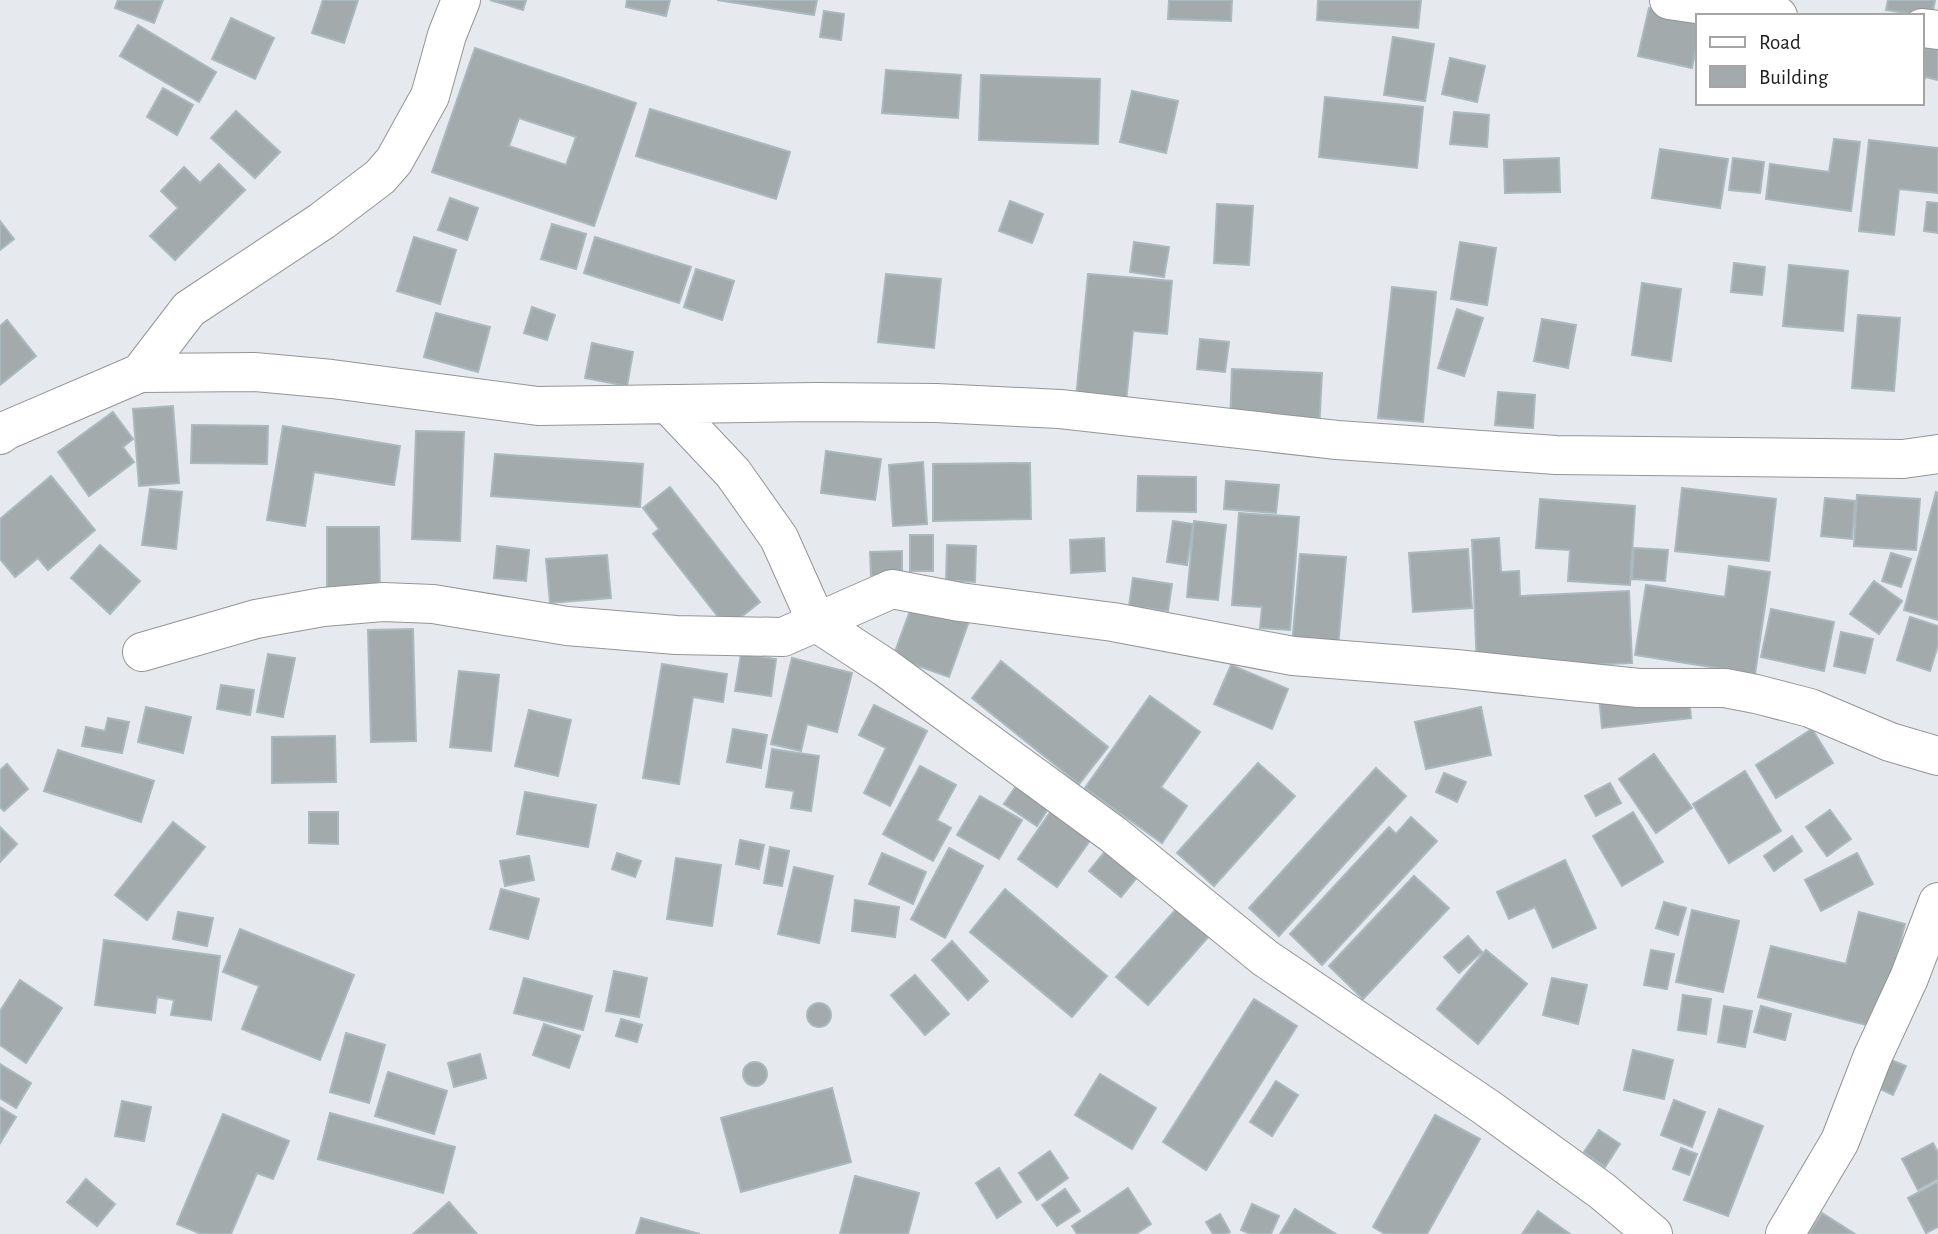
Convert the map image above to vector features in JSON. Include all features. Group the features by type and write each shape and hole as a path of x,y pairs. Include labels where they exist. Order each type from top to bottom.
{"street":[{"path":"140,373 189,309 322,221 380,177 394,161 430,96 447,35 461,0"},
{"path":"1668,0 1764,14"},
{"path":"0,435 140,373 254,372 538,406 922,403 1060,409 1337,440 1556,454 1903,459 1938,454"},
{"path":"668,404 733,473 779,538 817,623 886,668 1114,835 1265,958 1486,1107 1602,1191 1653,1234"},
{"path":"142,652 256,619 323,607 383,602 446,606 567,626 676,635 783,637 892,589 960,602 1113,622 1293,656 1639,688 1725,688 1810,708 1890,742 1938,757"},
{"path":"1786,1234 1840,1141 1938,902"}],"building":[{"path":"118,0 163,0 154,23 115,8"},
{"path":"323,0 358,0 344,43 312,33"},
{"path":"490,0 526,0 523,10"},
{"path":"627,0 670,0 666,16 626,7"},
{"path":"717,0 817,0 814,15"},
{"path":"1169,0 1232,0 1231,21 1168,19"},
{"path":"1318,0 1421,0 1418,28 1317,20"},
{"path":"1888,0 1935,0 1932,17 1886,10"},
{"path":"1649,8 1696,20 1696,49 1692,68 1638,56"},
{"path":"824,11 844,14 841,40 820,37"},
{"path":"231,18 274,38 255,79 212,59"},
{"path":"138,25 216,72 199,102 120,56"},
{"path":"1393,37 1434,44 1425,101 1384,95"},
{"path":"1924,37 1938,40 1938,80 1925,77 1924,81"},
{"path":"475,48 636,103 594,226 432,172","holes":["519,118 576,137 566,165 509,146"]},
{"path":"1450,58 1485,66 1477,102 1442,94"},
{"path":"886,70 961,75 958,118 882,113"},
{"path":"981,75 1100,79 1098,144 979,140"},
{"path":"163,88 193,105 177,135 147,117"},
{"path":"1132,91 1178,101 1166,153 1120,142"},
{"path":"1325,97 1423,107 1417,168 1319,157"},
{"path":"650,109 790,152 776,199 636,156"},
{"path":"236,111 280,152 255,178 211,138"},
{"path":"1454,112 1489,115 1487,147 1450,144"},
{"path":"1834,139 1860,142 1851,211 1766,199 1770,164 1829,172"},
{"path":"1869,140 1938,148 1938,193 1899,189 1894,235 1859,231"},
{"path":"1660,149 1728,159 1720,208 1652,198"},
{"path":"1559,158 1560,192 1505,193 1504,160"},
{"path":"1733,158 1764,162 1760,193 1729,190"},
{"path":"219,164 245,190 175,260 150,236 178,208 161,191 184,167 200,183"},
{"path":"450,198 478,208 467,240 438,230"},
{"path":"1010,201 1043,214 1032,243 999,231"},
{"path":"1927,202 1938,203 1938,233 1924,231"},
{"path":"1217,204 1253,206 1249,265 1214,263"},
{"path":"0,221 14,239 0,250"},
{"path":"552,224 586,234 576,269 541,259"},
{"path":"414,237 456,250 440,304 397,291"},
{"path":"595,237 691,267 679,303 584,273"},
{"path":"1134,242 1169,247 1164,277 1130,272"},
{"path":"1460,242 1496,248 1487,305 1451,299"},
{"path":"1734,263 1765,267 1762,295 1731,292"},
{"path":"1789,265 1848,271 1843,331 1783,326"},
{"path":"696,269 734,281 722,320 684,307"},
{"path":"886,274 941,279 934,348 878,342"},
{"path":"1088,274 1172,281 1167,334 1133,331 1126,403 1076,398"},
{"path":"1642,283 1681,289 1671,361 1632,355"},
{"path":"1392,287 1436,292 1423,422 1378,418"},
{"path":"532,307 555,315 547,340 524,333"},
{"path":"1457,309 1483,318 1464,376 1438,368"},
{"path":"436,313 490,327 478,372 424,357"},
{"path":"1858,315 1900,318 1894,391 1852,388"},
{"path":"1542,319 1576,325 1568,368 1534,361"},
{"path":"7,320 36,356 0,385 0,326"},
{"path":"1200,339 1229,342 1225,372 1197,369"},
{"path":"592,343 633,352 627,386 585,378"},
{"path":"1232,369 1322,373 1319,430 1230,426"},
{"path":"1498,392 1535,395 1533,428 1495,425"},
{"path":"173,406 179,483 139,486 133,409"},
{"path":"113,412 133,439 123,447 134,462 89,496 58,452"},
{"path":"192,425 268,426 267,464 191,463"},
{"path":"283,426 400,446 394,485 314,472 305,526 267,520"},
{"path":"416,431 464,432 460,541 412,539"},
{"path":"826,451 881,459 875,500 821,493"},
{"path":"495,454 643,464 640,507 491,496"},
{"path":"923,462 927,524 893,526 889,465"},
{"path":"1030,463 1031,519 933,521 933,464"},
{"path":"51,476 95,530 48,570 38,558 15,577 0,559 0,519"},
{"path":"1138,476 1196,477 1196,512 1137,511"},
{"path":"1226,481 1279,485 1276,513 1224,509"},
{"path":"670,487 760,602 727,628 653,534 659,529 643,508"},
{"path":"1682,488 1776,499 1769,561 1675,551"},
{"path":"150,489 182,492 176,549 142,545"},
{"path":"1936,492 1938,493 1938,620 1904,610"},
{"path":"1857,495 1920,499 1916,550 1854,546"},
{"path":"1825,498 1855,501 1852,539 1821,536"},
{"path":"1540,499 1635,506 1630,585 1568,581 1570,550 1536,548"},
{"path":"1239,513 1299,517 1290,630 1260,628 1262,607 1232,605"},
{"path":"1173,521 1193,524 1187,565 1167,562"},
{"path":"1194,521 1226,525 1218,600 1187,597"},
{"path":"327,527 379,527 380,593 327,593"},
{"path":"910,535 933,535 933,571 910,571"},
{"path":"1104,538 1105,571 1071,573 1070,540"},
{"path":"1499,538 1501,572 1519,571 1520,596 1629,591 1632,663 1477,669 1472,540"},
{"path":"100,545 140,581 110,614 71,578"},
{"path":"947,545 976,546 975,582 946,580"},
{"path":"497,546 529,550 526,581 494,578"},
{"path":"1634,548 1668,550 1665,581 1632,579"},
{"path":"1468,549 1472,608 1413,612 1409,553"},
{"path":"902,551 902,575 871,576 870,552"},
{"path":"1891,553 1911,559 1901,587 1882,581"},
{"path":"1300,554 1346,557 1338,648 1292,644"},
{"path":"607,555 611,598 550,603 546,559"},
{"path":"1729,566 1770,572 1755,674 1635,655 1646,585 1725,597"},
{"path":"1133,578 1172,584 1168,611 1129,606"},
{"path":"1874,581 1902,601 1879,634 1850,614"},
{"path":"914,600 969,621 949,677 893,657"},
{"path":"1771,609 1834,622 1824,671 1761,657"},
{"path":"1910,617 1938,626 1938,645 1930,671 1897,660"},
{"path":"413,629 416,741 371,742 368,630"},
{"path":"1841,632 1873,639 1865,673 1834,666"},
{"path":"268,654 295,658 283,717 257,712"},
{"path":"741,654 776,659 771,696 735,691"},
{"path":"792,658 852,673 837,732 807,724 801,751 771,744"},
{"path":"1001,661 1108,747 1079,784 972,698"},
{"path":"662,664 727,674 723,702 693,697 679,784 643,778"},
{"path":"1231,665 1288,689 1272,729 1214,704"},
{"path":"459,671 499,675 491,751 450,747"},
{"path":"221,685 254,690 250,715 217,709"},
{"path":"1688,688 1691,718 1602,728 1599,696"},
{"path":"1150,696 1200,732 1161,787 1187,806 1162,843 1085,788"},
{"path":"874,705 927,731 890,806 864,793 886,748 859,735"},
{"path":"146,707 191,717 183,753 138,742"},
{"path":"1481,707 1491,755 1426,769 1415,722"},
{"path":"529,710 571,720 558,776 515,766"},
{"path":"108,718 129,722 122,753 82,746 86,727 105,731"},
{"path":"733,729 767,735 761,768 727,762"},
{"path":"1812,729 1833,763 1776,798 1756,765"},
{"path":"335,736 336,782 272,783 272,737"},
{"path":"772,749 819,756 811,811 791,808 794,791 766,787"},
{"path":"58,750 154,781 141,822 44,791"},
{"path":"1654,754 1692,808 1656,833 1619,779"},
{"path":"1258,763 1295,796 1214,886 1177,853"},
{"path":"7,764 28,789 4,811 0,807 0,770"},
{"path":"920,766 956,785 937,820 951,828 933,861 883,834"},
{"path":"1376,768 1406,796 1279,936 1249,908"},
{"path":"1745,771 1781,831 1729,863 1693,804"},
{"path":"1444,773 1466,782 1457,802 1436,792"},
{"path":"1020,780 1053,801 1037,826 1004,804"},
{"path":"1610,783 1621,803 1596,816 1585,796"},
{"path":"525,792 596,805 588,847 517,834"},
{"path":"980,796 1022,820 999,859 957,835"},
{"path":"1830,810 1851,839 1827,856 1806,827"},
{"path":"1051,811 1091,839 1057,887 1018,859"},
{"path":"309,812 338,812 338,844 309,843"},
{"path":"1633,812 1663,862 1622,886 1593,836"},
{"path":"1411,817 1437,841 1322,965 1290,934 1389,827 1396,834"},
{"path":"173,822 205,847 147,920 115,895"},
{"path":"0,827 17,844 0,862"},
{"path":"1792,836 1802,851 1774,871 1764,856"},
{"path":"740,840 764,845 759,869 736,864"},
{"path":"770,847 789,851 782,886 764,883"},
{"path":"949,848 983,866 945,938 911,919"},
{"path":"1107,849 1139,875 1121,897 1089,871"},
{"path":"617,853 641,861 635,877 612,869"},
{"path":"882,853 926,872 913,904 869,884"},
{"path":"1857,853 1873,884 1821,911 1805,880"},
{"path":"529,856 534,880 505,886 500,861"},
{"path":"676,858 721,865 712,926 667,919"},
{"path":"1565,860 1596,928 1553,948 1535,907 1509,919 1497,892"},
{"path":"794,867 833,876 819,943 778,934"},
{"path":"1414,876 1449,908 1363,999 1329,966"},
{"path":"501,889 539,899 528,939 490,929"},
{"path":"1005,889 1107,976 1072,1017 970,932"},
{"path":"855,900 899,907 895,937 852,931"},
{"path":"1664,902 1686,908 1678,935 1656,928"},
{"path":"1178,907 1210,935 1148,1005 1116,977"},
{"path":"1692,910 1739,921 1723,992 1676,982"},
{"path":"178,912 213,918 207,946 173,939"},
{"path":"1859,912 1905,924 1878,1028 1758,997 1771,946 1846,964"},
{"path":"240,929 354,975 320,1060 242,1029 259,986 223,972"},
{"path":"1468,936 1482,952 1459,973 1444,957"},
{"path":"104,940 220,956 211,1020 171,1015 174,1000 157,997 155,1013 95,1005"},
{"path":"952,941 988,981 968,1000 932,960"},
{"path":"1486,950 1527,984 1478,1044 1437,1009"},
{"path":"1651,950 1674,954 1667,989 1644,985"},
{"path":"614,971 647,978 639,1017 606,1011"},
{"path":"915,975 949,1014 925,1035 891,995"},
{"path":"524,978 592,996 583,1030 514,1013"},
{"path":"1552,978 1587,985 1578,1024 1543,1015"},
{"path":"20,980 62,1008 26,1063 0,1045 0,1011"},
{"path":"1683,995 1711,999 1706,1034 1678,1030"},
{"path":"1254,999 1297,1026 1206,1170 1163,1142"},
{"path":"819,1003 828,1006 831,1015 828,1024 819,1027 810,1024 807,1015 810,1006"},
{"path":"1724,1006 1752,1011 1745,1047 1718,1042"},
{"path":"1761,1006 1791,1014 1785,1040 1754,1032"},
{"path":"621,1019 642,1025 637,1042 616,1036"},
{"path":"544,1024 580,1036 569,1068 533,1055"},
{"path":"346,1033 385,1045 369,1103 330,1092"},
{"path":"1633,1050 1673,1060 1664,1099 1624,1090"},
{"path":"480,1054 486,1078 454,1087 448,1063"},
{"path":"1881,1056 1906,1066 1893,1095 1869,1084"},
{"path":"755,1062 766,1069 767,1074 760,1085 755,1086 744,1079 743,1074 750,1063"},
{"path":"0,1064 31,1083 16,1108 0,1098"},
{"path":"388,1072 447,1091 434,1134 375,1116"},
{"path":"1100,1074 1156,1108 1132,1149 1075,1115"},
{"path":"1276,1081 1298,1095 1272,1136 1250,1122"},
{"path":"832,1088 851,1162 741,1192 721,1118"},
{"path":"1674,1100 1705,1112 1692,1147 1661,1135"},
{"path":"122,1101 151,1107 144,1141 115,1136"},
{"path":"0,1107 16,1117 0,1143"},
{"path":"1719,1109 1763,1126 1728,1216 1684,1200"},
{"path":"330,1113 455,1147 443,1193 318,1159"},
{"path":"223,1114 289,1141 273,1179 257,1173 231,1234 201,1234 177,1224"},
{"path":"1435,1115 1480,1139 1427,1234 1385,1234 1373,1227"},
{"path":"1599,1130 1620,1144 1605,1167 1584,1152"},
{"path":"1933,1143 1938,1153 1938,1179 1918,1190 1902,1159"},
{"path":"1681,1148 1697,1154 1689,1175 1673,1169"},
{"path":"1050,1151 1068,1178 1037,1200 1019,1173"},
{"path":"999,1168 1021,1202 997,1218 976,1183"},
{"path":"855,1176 919,1193 908,1234 840,1234"},
{"path":"86,1179 115,1204 97,1226 67,1202"},
{"path":"1938,1182 1938,1227 1926,1233 1908,1198"},
{"path":"1128,1188 1151,1224 1136,1234 1077,1234 1072,1226"},
{"path":"1065,1189 1080,1211 1057,1226 1042,1205"},
{"path":"449,1202 477,1234 413,1234"},
{"path":"1252,1204 1279,1216 1271,1234 1250,1234 1241,1230"},
{"path":"1295,1209 1336,1234 1280,1234"},
{"path":"1538,1211 1570,1234 1522,1234"},
{"path":"1822,1213 1855,1234 1809,1234"},
{"path":"1220,1214 1230,1232 1213,1234 1206,1222"},
{"path":"641,1218 700,1234 636,1234"}]}
